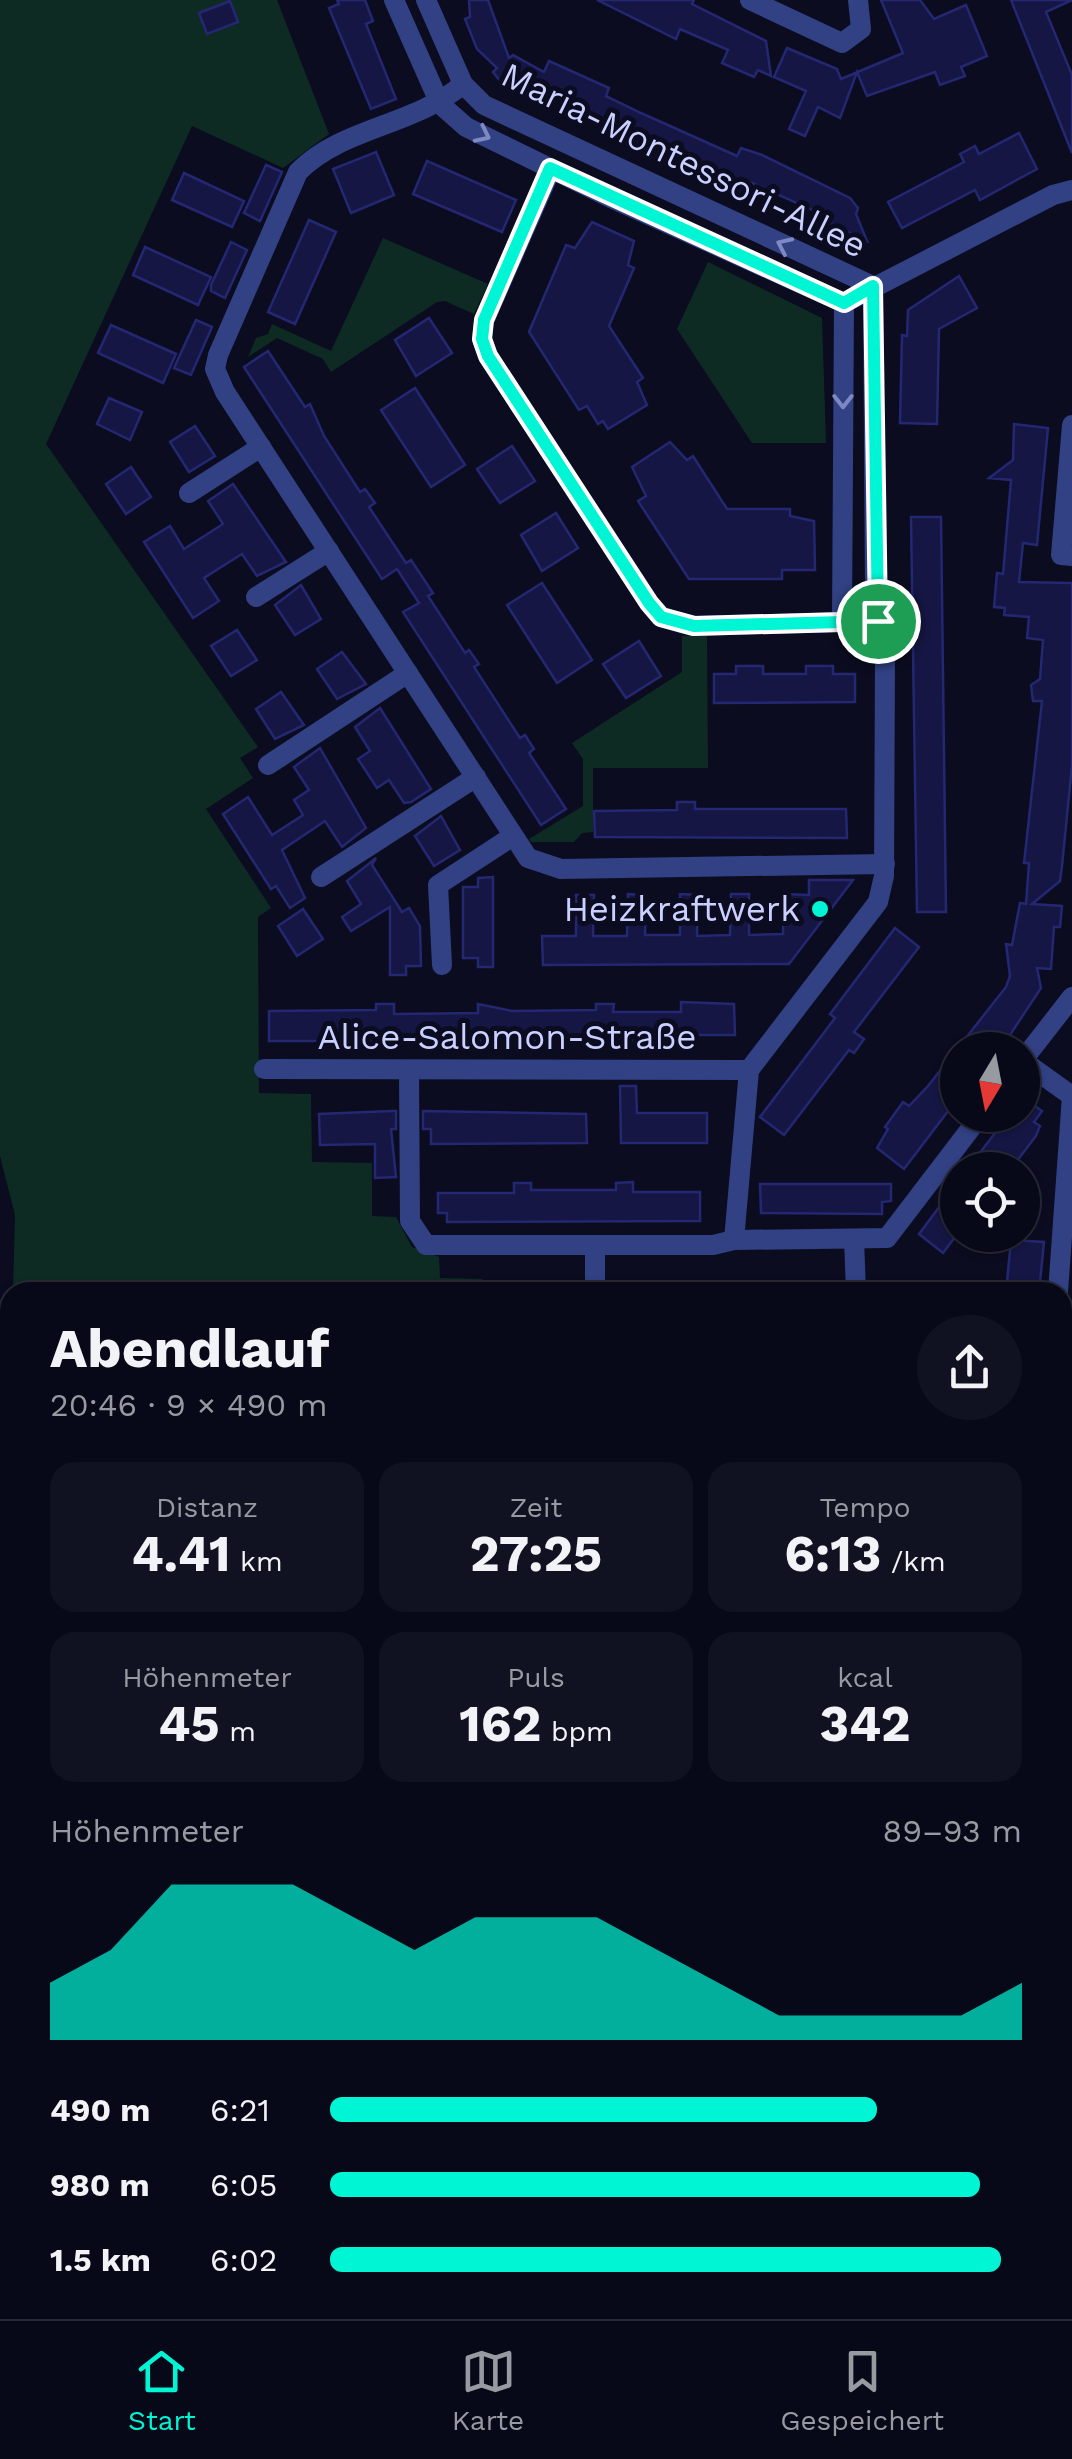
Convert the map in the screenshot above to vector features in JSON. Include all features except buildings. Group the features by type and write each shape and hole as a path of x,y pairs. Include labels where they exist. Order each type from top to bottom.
{"street":[{"name":"Maria-Montessori-Allee","path":"394,0 440,104 466,127 844,303 842,622"},
{"name":"Maria-Montessori-Allee","path":"426,0 463,84 505,117 873,286 878,621 885,660 885,864 878,902 749,1070"},
{"path":"750,0 842,42 861,30 858,0"},
{"path":"463,84 440,104 317,153 298,172 216,369 224,392 528,858 561,869 885,864"},
{"path":"550,168 484,320 482,339 488,356 661,617 701,626 878,621"},
{"path":"844,303 1072,190"},
{"path":"1072,426 1068,509 1061,555 1072,556"},
{"path":"189,493 261,447"},
{"path":"256,597 329,551"},
{"path":"268,765 408,673"},
{"path":"321,877 476,778"},
{"path":"442,965 438,885 513,836"},
{"path":"1040,1038 1072,996"},
{"name":"Alice-Salomon-Straße","path":"264,1069 749,1070"},
{"path":"409,1070 410,1221 423,1244 595,1246 887,1238 968,1132"},
{"path":"734,1240 749,1070"},
{"path":"1040,1073 1072,1096 1059,1282"},
{"path":"854,1239 856,1282"},
{"path":"595,1246 596,1282"}],"green space":[{"path":"0,0 277,0 329,134 283,168 192,126 46,444 258,747 240,758 253,778 206,809 271,908 258,917 259,1093 311,1094 312,1162 372,1163 372,1216 396,1217 412,1247 439,1257 440,1278 482,1282 13,1282 15,1215 0,1156"},
{"path":"383,238 488,284 474,314 445,301 437,302 331,372 323,359 277,338 248,357 256,338 268,334 272,324 331,351"},
{"path":"708,262 822,318 826,443 752,443 677,329"},
{"path":"682,636 707,636 708,768 593,768 593,832 582,833 574,842 531,842 529,839 583,806 583,759 572,743 682,672"}],"place":[{"name":"Heizkraftwerk","path":"820,909"}],"route":[{"path":"550,168 844,303 873,286 878,621 694,626 675,624 661,617 649,603 488,356 482,339 484,320 550,168"}]}
